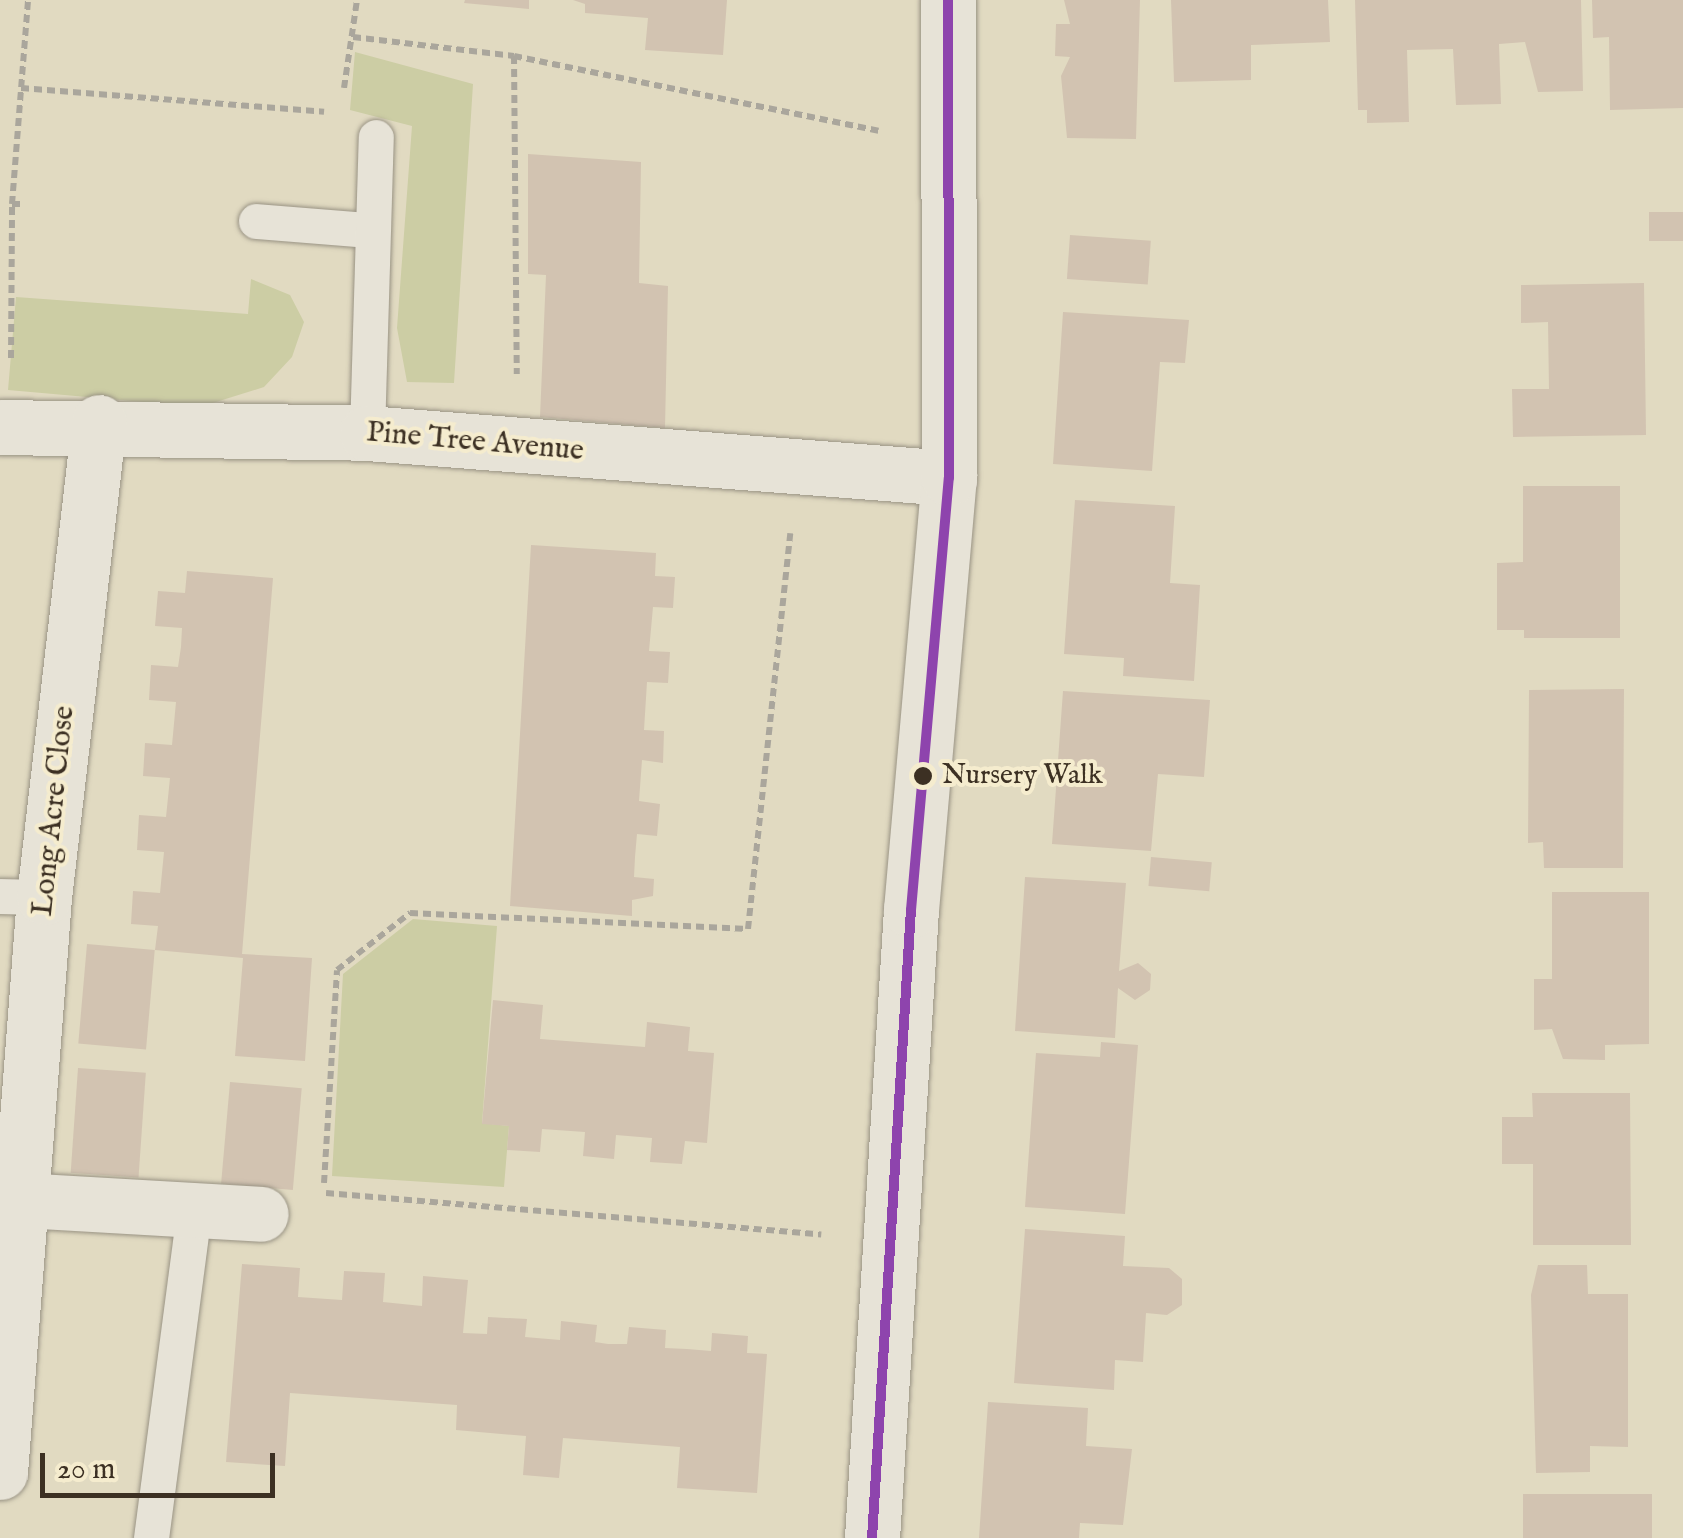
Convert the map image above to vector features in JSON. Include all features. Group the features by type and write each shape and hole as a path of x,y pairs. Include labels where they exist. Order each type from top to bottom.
{"street":[{"path":"872,1538 949,478 948,0"},
{"name":"Pine Tree Avenue","path":"6,427 98,422 368,433 518,448 798,462 949,478"},
{"name":"Long Acre Close","path":"0,1472 20,1200 14,1085 22,896 98,422"},
{"path":"20,1200 194,1214 261,1214"}],"lane":[{"path":"368,433 368,230 376,137"},
{"path":"256,222 368,230"},
{"path":"151,1538 194,1214"}],"path":[{"path":"6,427 12,204 28,0"},
{"path":"340,113 357,0"},
{"path":"353,37 514,56 948,146"},
{"path":"514,56 518,448"},
{"path":"21,88 340,113 376,137"},
{"path":"12,204 23,204"},
{"path":"324,1193 337,970 410,913 748,929 798,462"},
{"path":"261,1214 324,1193 892,1241"}],"green space":[{"path":"355,52 473,84 454,383 407,382 397,328 412,126 350,110"},
{"path":"251,279 290,295 304,322 292,357 264,387 200,407 8,390 16,297 248,314"},
{"path":"413,919 497,926 482,1123 509,1126 504,1187 332,1176 343,974"}],"building":[{"path":"529,0 529,9 464,3"},
{"path":"573,0 727,0 723,55 645,50 648,18 585,13 585,4"},
{"path":"1064,0 1140,0 1136,139 1067,138 1061,76 1070,57 1055,56 1056,24 1070,24"},
{"path":"1171,0 1328,0 1330,42 1251,45 1251,80 1174,82"},
{"path":"1355,0 1581,0 1583,91 1538,92 1525,42 1499,44 1501,104 1456,105 1453,49 1407,50 1409,122 1367,123 1367,110 1358,110"},
{"path":"1592,0 1683,0 1683,108 1610,110 1609,37 1593,38"},
{"path":"528,154 641,162 639,283 668,286 665,428 540,417 546,275 528,274"},
{"path":"1649,212 1683,212 1683,241 1649,241"},
{"path":"1070,235 1151,241 1148,285 1067,279"},
{"path":"1644,283 1646,435 1513,437 1512,389 1549,389 1548,322 1521,323 1521,285"},
{"path":"1063,312 1189,320 1185,363 1160,362 1152,471 1053,464"},
{"path":"1523,486 1620,486 1620,638 1524,638 1524,630 1497,630 1497,563 1523,562"},
{"path":"1075,500 1175,506 1170,583 1200,585 1194,681 1123,676 1124,658 1064,654"},
{"path":"531,545 656,553 655,576 675,577 673,608 653,607 649,651 670,652 668,683 647,682 644,730 664,731 663,763 642,760 639,801 660,804 657,836 637,834 634,877 654,879 653,896 632,900 632,916 510,906"},
{"path":"187,571 273,578 242,954 312,958 305,1061 235,1056 243,958 155,950 158,926 131,924 133,891 160,893 164,852 137,850 139,815 166,817 170,778 143,776 145,743 172,745 176,702 149,700 151,665 178,667 181,647 182,628 155,626 158,591 185,593"},
{"path":"1624,689 1623,868 1544,868 1543,842 1528,843 1529,690"},
{"path":"1063,691 1210,700 1204,777 1158,774 1151,851 1052,844"},
{"path":"1151,857 1212,862 1209,891 1148,886"},
{"path":"1025,877 1126,883 1119,971 1138,963 1151,974 1150,990 1135,1000 1118,988 1115,1038 1015,1031"},
{"path":"1552,892 1649,892 1649,1044 1605,1045 1605,1060 1563,1059 1552,1029 1534,1030 1534,979 1552,979"},
{"path":"87,944 155,950 146,1050 78,1044"},
{"path":"493,1000 543,1005 540,1039 645,1047 647,1022 690,1027 688,1051 714,1053 707,1143 685,1141 682,1164 650,1162 652,1138 616,1135 614,1159 583,1156 585,1132 542,1129 540,1152 507,1150 509,1126 482,1124"},
{"path":"1101,1042 1138,1045 1125,1214 1025,1207 1036,1053 1100,1057"},
{"path":"78,1068 146,1073 139,1177 71,1173"},
{"path":"230,1082 302,1088 293,1190 221,1184"},
{"path":"1532,1093 1630,1093 1631,1245 1533,1245 1533,1164 1502,1164 1502,1117 1533,1117"},
{"path":"1025,1229 1125,1236 1123,1266 1169,1268 1182,1279 1182,1305 1167,1315 1146,1313 1143,1362 1115,1360 1114,1390 1014,1383"},
{"path":"242,1264 300,1268 298,1297 342,1300 344,1271 385,1273 383,1302 422,1306 423,1276 468,1280 463,1333 487,1334 488,1317 527,1319 525,1337 560,1340 561,1321 597,1325 595,1342 608,1344 627,1344 629,1327 666,1330 665,1348 711,1351 712,1333 748,1336 747,1353 767,1354 757,1493 677,1488 680,1447 563,1438 559,1478 523,1475 526,1436 456,1430 457,1405 290,1393 285,1466 226,1462"},
{"path":"1538,1265 1587,1265 1588,1294 1628,1294 1628,1447 1590,1446 1590,1472 1536,1473 1531,1295"},
{"path":"988,1402 1088,1408 1086,1446 1132,1449 1123,1525 1080,1523 1079,1538 979,1538"},
{"path":"1523,1494 1652,1494 1652,1538 1523,1538"}],"transit line":[{"path":"872,1538 911,910 949,478 948,0"}],"place":[{"name":"Nursery Walk","path":"923,776"}]}
